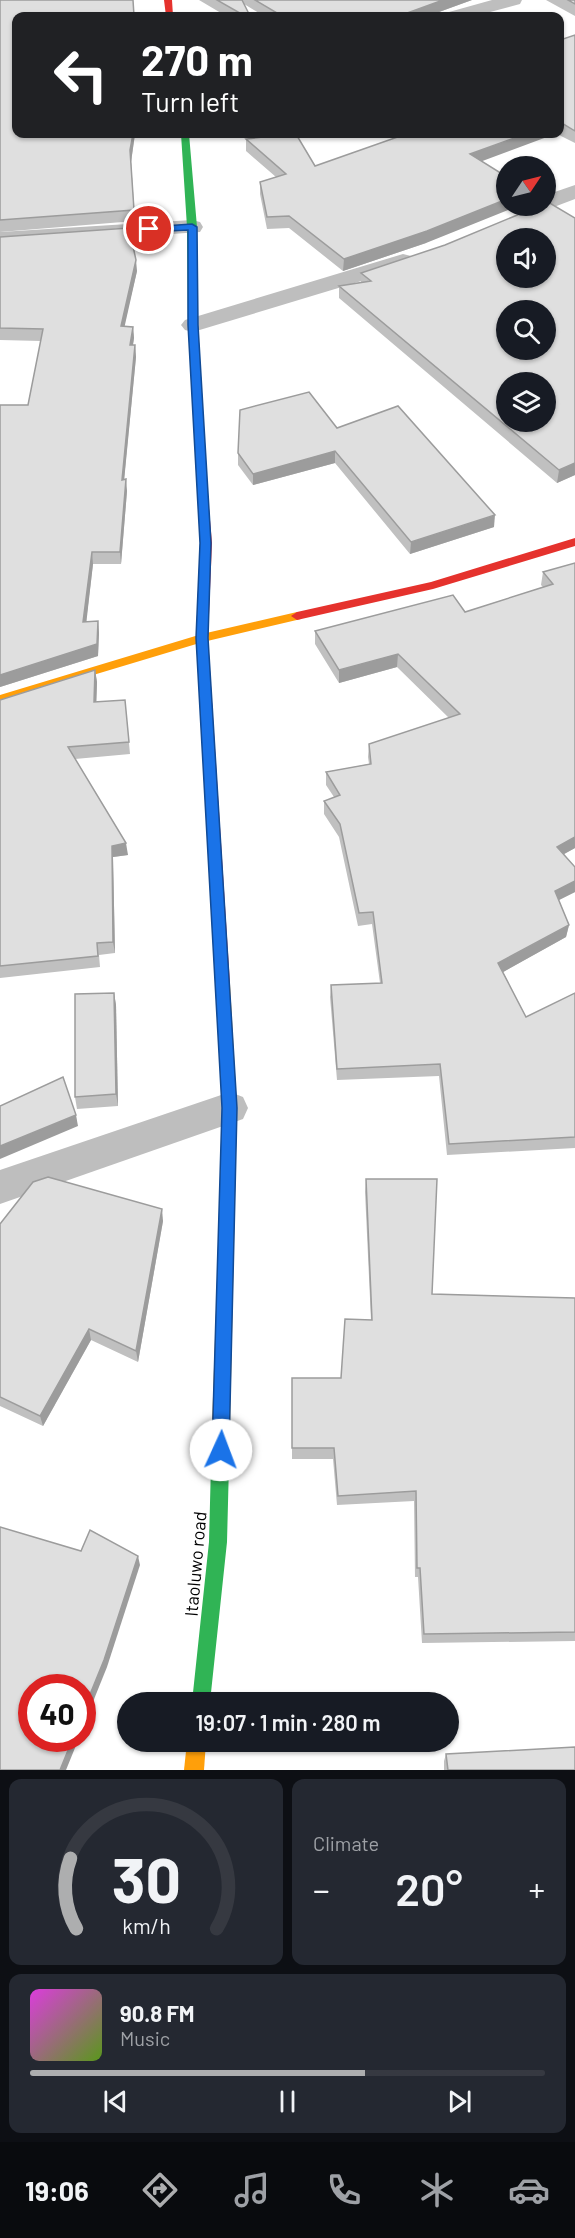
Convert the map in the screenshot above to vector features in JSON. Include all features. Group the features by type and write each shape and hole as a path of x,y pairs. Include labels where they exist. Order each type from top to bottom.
{"street":[{"path":"470,12 513,0"},
{"name":"Itaoluwo road","path":"185,138 192,227 193,325 206,543 202,638 230,1108 218,1542 202,1692"},
{"path":"556,199 575,191"},
{"path":"0,238 192,227"},
{"path":"193,325 356,277 423,254"},
{"path":"0,699 202,638 433,585 575,542"},
{"path":"0,1187 230,1108"},
{"path":"194,1770 196,1752"}],"building":[{"path":"0,0 133,0 134,12 12,12 12,138 132,138 130,150 134,210 0,220"},
{"path":"217,0 242,0 248,12 238,12"},
{"path":"255,0 443,0 410,12 275,12"},
{"path":"575,35 575,131 564,124 564,39"},
{"path":"298,138 315,166 395,138 514,138 470,154 496,170 496,203 427,231 344,259 289,216 267,217 260,182 286,174 246,139"},
{"path":"556,207 575,218 575,463 559,470 514,432 556,432 556,372 496,372 496,417 339,286 371,281 361,273 445,245 515,216 556,216"},
{"path":"129,228 136,260 121,326 133,327 130,345 135,345 122,480 126,479 120,552 92,552 83,622 98,621 97,644 0,675 0,405 28,405 43,329 0,328 0,237"},
{"path":"309,392 337,428 398,406 495,515 411,542 335,451 253,474 238,453 240,410"},
{"path":"575,563 575,837 557,847 575,867 575,881 555,891 569,925 498,963 526,1017 575,993 575,1137 449,1144 440,1064 337,1069 331,985 382,983 373,912 359,913 340,824 324,801 340,795 326,772 371,764 369,744 460,714 398,654 339,670 315,631 453,595 465,612 553,584 543,572"},
{"path":"95,670 94,702 125,700 129,742 68,747 126,843 112,846 113,942 97,943 98,956 0,966 0,700"},
{"path":"114,993 116,1094 75,1097 75,994"},
{"path":"63,1077 76,1115 0,1146 0,1106"},
{"path":"48,1177 162,1209 136,1351 89,1329 40,1416 0,1397 0,1224 33,1182"},
{"path":"366,1179 437,1179 432,1294 575,1298 575,1632 424,1634 420,1568 417,1568 416,1491 338,1496 334,1448 292,1448 292,1378 341,1378 345,1319 372,1320"},
{"path":"0,1527 81,1551 90,1530 138,1556 104,1660 96,1680 96,1674 18,1674 18,1752 67,1752 60,1770 0,1770"},
{"path":"575,1747 575,1770 448,1770 446,1754"}],"traffic: fast":[{"path":"185,138 192,227 193,325 203,497"},
{"path":"202,1692 218,1542 221,1425"}],"traffic: slow":[{"path":"0,699 202,638 297,616"},
{"path":"221,1425 230,1108 223,984"},
{"path":"194,1770 196,1752"}],"traffic: jam":[{"path":"168,0 170,12"},
{"path":"203,497 206,543 202,638 223,984"},
{"path":"297,616 433,585 575,542"}],"route":[{"path":"149,229 192,227 193,325 206,543 202,638 230,1108 221,1450"}]}
